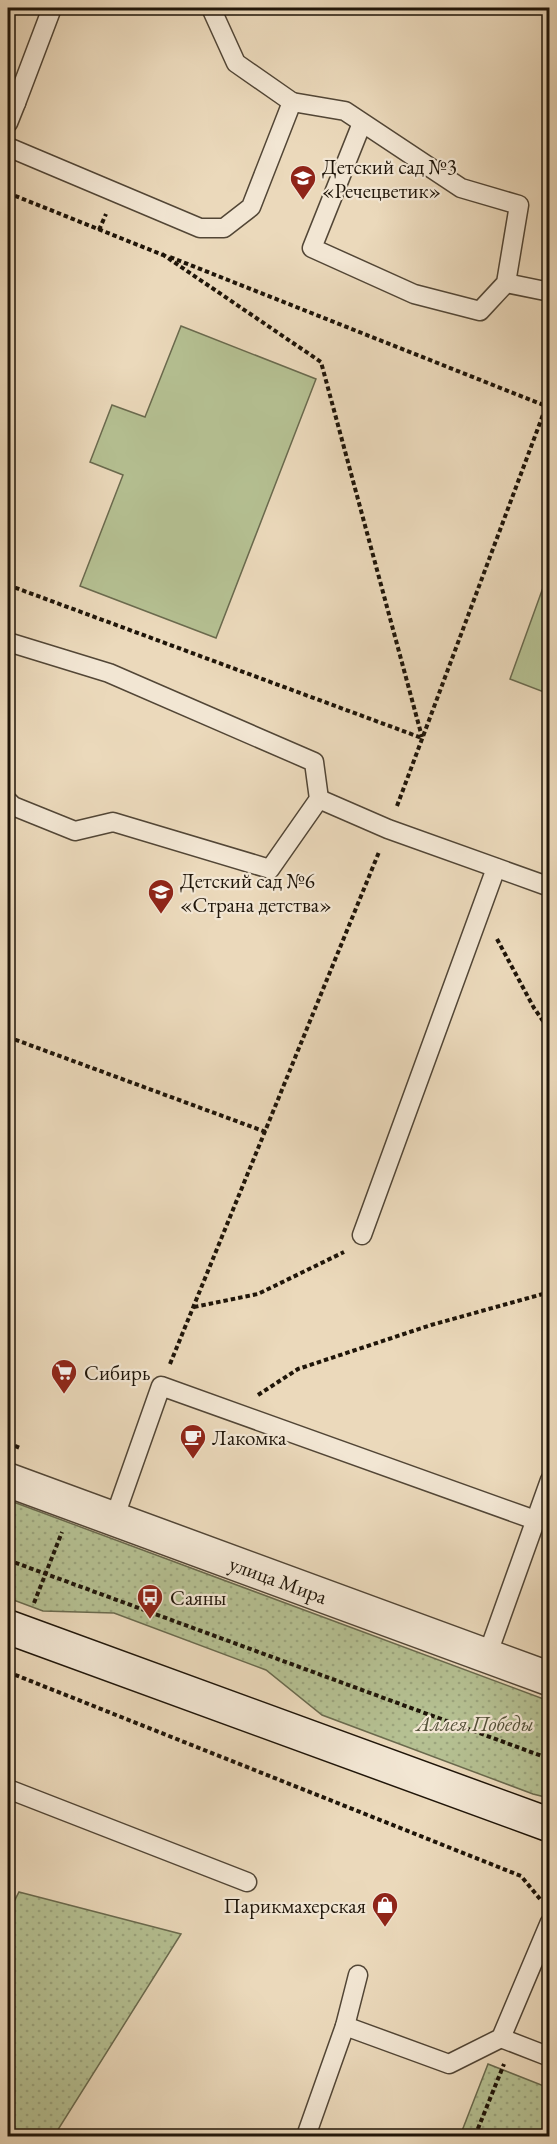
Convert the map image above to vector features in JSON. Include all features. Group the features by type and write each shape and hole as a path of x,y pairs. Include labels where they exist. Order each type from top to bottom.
{"street":[{"name":"улица Мира","path":"8,1480 549,1679"},
{"path":"15,1630 549,1825"}],"lane":[{"path":"8,123 12,101 52,8"},
{"path":"211,8 236,63 292,102 345,111 461,188 519,205 506,283 480,311 414,294 312,248 362,123"},
{"path":"8,147 200,228 224,228 251,207 292,102"},
{"path":"506,283 549,292"},
{"path":"8,642 109,673 314,762 319,799 270,869 113,822 75,831 13,806 8,801"},
{"path":"319,799 388,829 549,887"},
{"path":"362,1235 496,868"},
{"path":"114,1519 161,1386 535,1520"},
{"path":"487,1656 549,1480"},
{"path":"8,1790 246,1882"},
{"path":"345,2026 449,2064 501,2038 549,1922"},
{"path":"306,2136 345,2026 358,1975"},
{"path":"501,2038 549,2057"}],"path":[{"path":"8,194 546,406"},
{"path":"162,254 321,362 423,739"},
{"path":"161,1386 388,829 549,396"},
{"path":"8,585 423,739"},
{"path":"481,909 534,1008 549,1031"},
{"path":"8,1037 266,1132"},
{"path":"194,1307 258,1294 345,1252 362,1235"},
{"path":"232,1412 298,1369 431,1325 549,1292"},
{"path":"15,1630 45,1574 73,1504"},
{"path":"8,1560 549,1759"},
{"path":"8,1672 521,1876 542,1902"}],"green space":[{"path":"181,326 316,379 216,638 80,586 123,475 90,462 112,405 145,417"},
{"path":"549,571 549,694 510,679"},
{"name":"Аллея Победы","path":"8,1500 549,1701 549,1798 322,1715 266,1670 114,1613 43,1611 8,1598"},
{"path":"19,1892 181,1934 54,2136 20,2136 8,2128 8,1913"},
{"path":"488,2064 549,2088 549,2136 460,2136"}],"place":[{"name":"Детский сад №3 «Речецветик»","path":"303,201"},
{"name":"Детский сад №6 «Страна детства»","path":"161,915"},
{"name":"Сибирь","path":"64,1395"},
{"name":"Лакомка","path":"193,1460"},
{"name":"Саяны","path":"150,1620"},
{"name":"Парикмахерская","path":"385,1928"}]}
